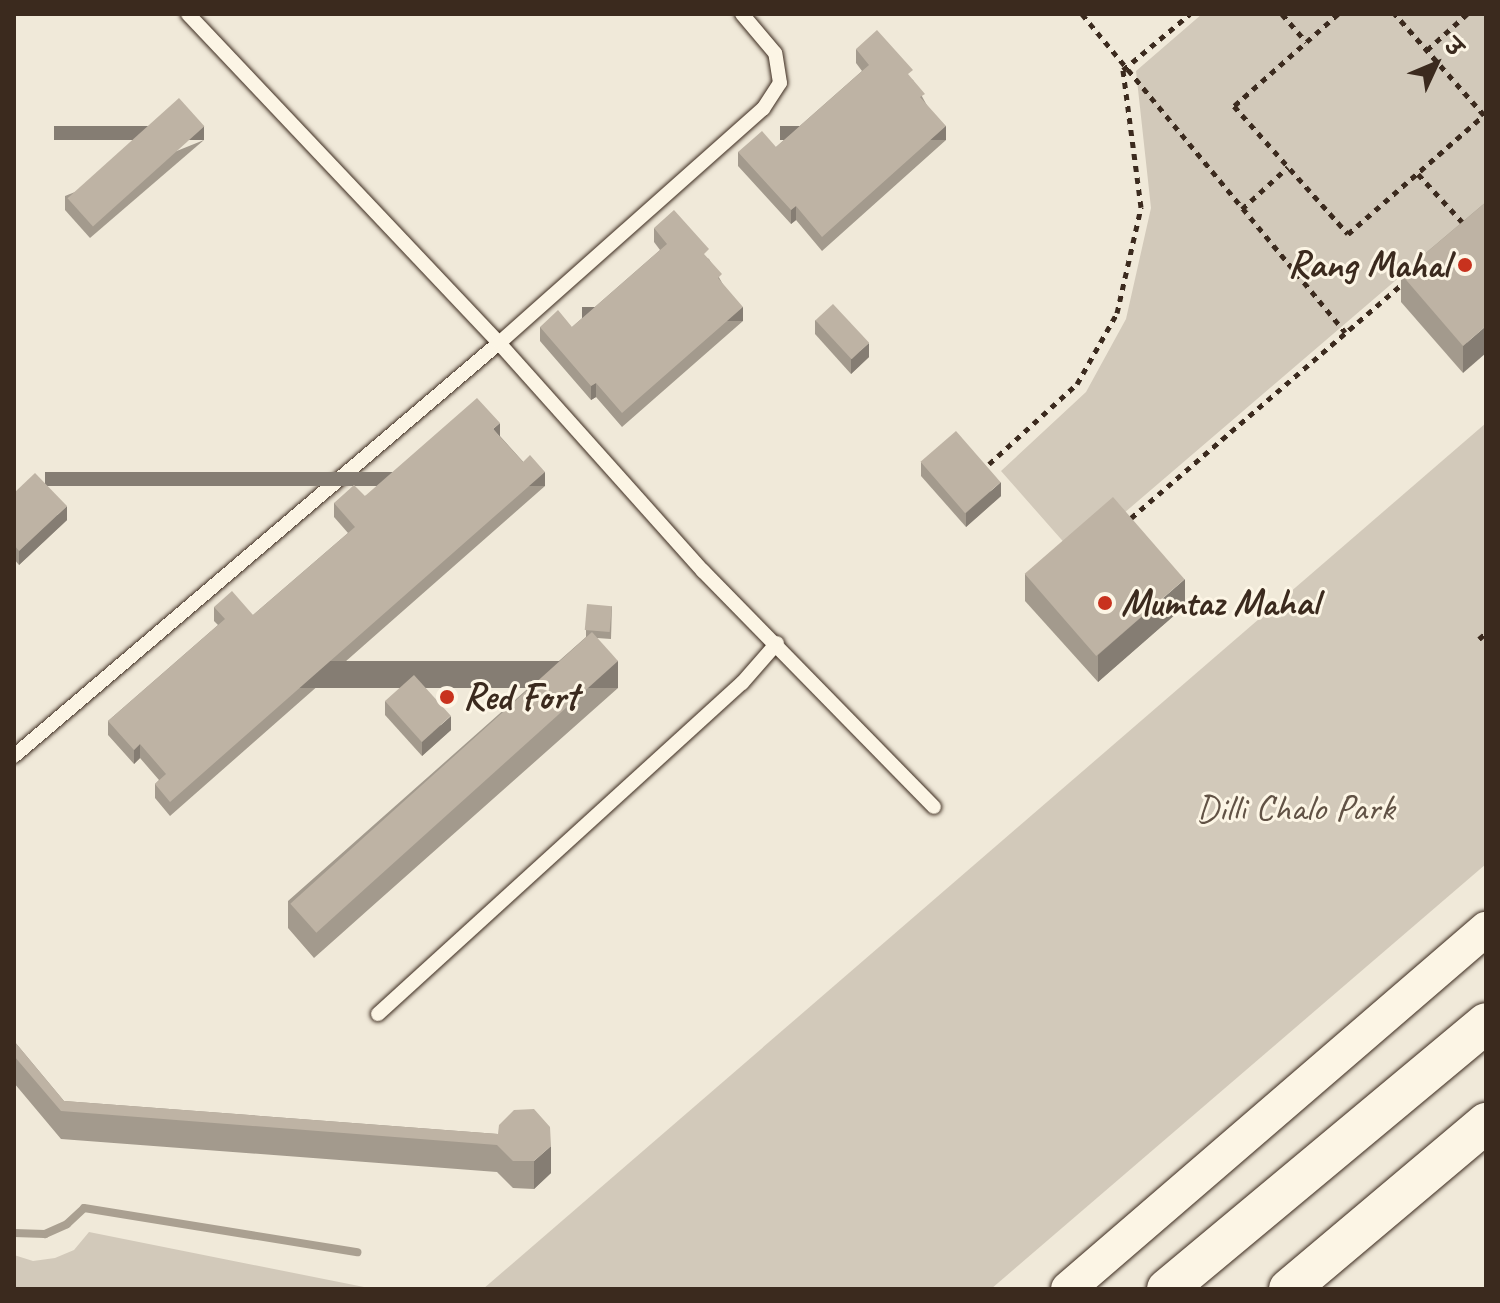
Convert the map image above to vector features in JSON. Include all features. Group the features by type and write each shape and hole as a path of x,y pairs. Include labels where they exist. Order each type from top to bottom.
{"main road":[{"path":"1167,1289 1486,1023"},
{"path":"1289,1289 1486,1123"}],"street":[{"path":"1068,1289 1486,929"}],"lane":[{"path":"188,14 499,343 703,571 777,643 934,807"},
{"path":"14,756 499,343 763,109 780,83 775,53 742,14"},
{"path":"378,1014 742,683 777,643"}],"path":[{"path":"1082,14 1123,70 1345,332"},
{"path":"1123,70 1190,14"},
{"path":"1282,14 1306,42"},
{"path":"1338,14 1234,106 1348,234 1484,115 1395,14"},
{"path":"1427,50 1467,14"},
{"path":"989,464 1077,384 1117,313 1141,207 1123,70"},
{"path":"1242,209 1288,167"},
{"path":"1418,174 1468,229"},
{"path":"1457,238 1477,221"},
{"path":"1131,518 1412,276"},
{"path":"1479,639 1486,633"}],"green space":[{"path":"1202,14 1486,14 1486,203 1075,555 1001,471 1086,392 1126,319 1151,208 1136,71"},
{"name":"Dilli Chalo Park","path":"1486,423 1486,864 991,1289 483,1289"},
{"path":"89,1232 374,1289 14,1289 14,1255 33,1261 55,1258 74,1250"}],"building":[{"path":"877,30 913,70 908,74 925,94 920,97 946,126 822,237 796,206 791,210 738,152 762,131 776,147 869,65 856,49"},
{"path":"179,98 204,126 93,227 68,198"},
{"name":"Rang Mahal","path":"1486,202 1486,326 1463,346 1401,274"},
{"path":"674,210 709,249 704,254 722,274 718,278 743,307 622,413 596,383 591,386 540,327 558,310 572,327 667,244 654,228"},
{"path":"833,304 869,343 852,359 815,320"},
{"path":"477,398 500,423 493,429 523,462 530,455 545,472 170,802 155,784 166,774 140,744 134,750 108,721 225,619 214,607 232,591 253,615 355,527 334,503 354,485 365,496"},
{"path":"956,431 1001,482 965,513 921,462"},
{"path":"35,473 67,506 19,551 14,545 14,493"},
{"name":"Mumtaz Mahal","path":"1113,497 1185,579 1096,656 1025,574"},
{"path":"587,604 612,606 610,632 585,630"},
{"path":"592,632 618,661 316,933 290,904"},
{"path":"414,675 451,716 422,742 385,701"},
{"path":"14,1041 64,1101 498,1134 499,1125 514,1110 534,1109 550,1127 551,1146 534,1161 513,1161 497,1145 61,1111 14,1056"}],"waterway":[{"path":"14,1233 45,1234 67,1224 84,1208 357,1252"}],"place":[{"name":"Rang Mahal","path":"1465,265"},
{"name":"Mumtaz Mahal","path":"1105,603"},
{"name":"Red Fort","path":"447,697"}]}
